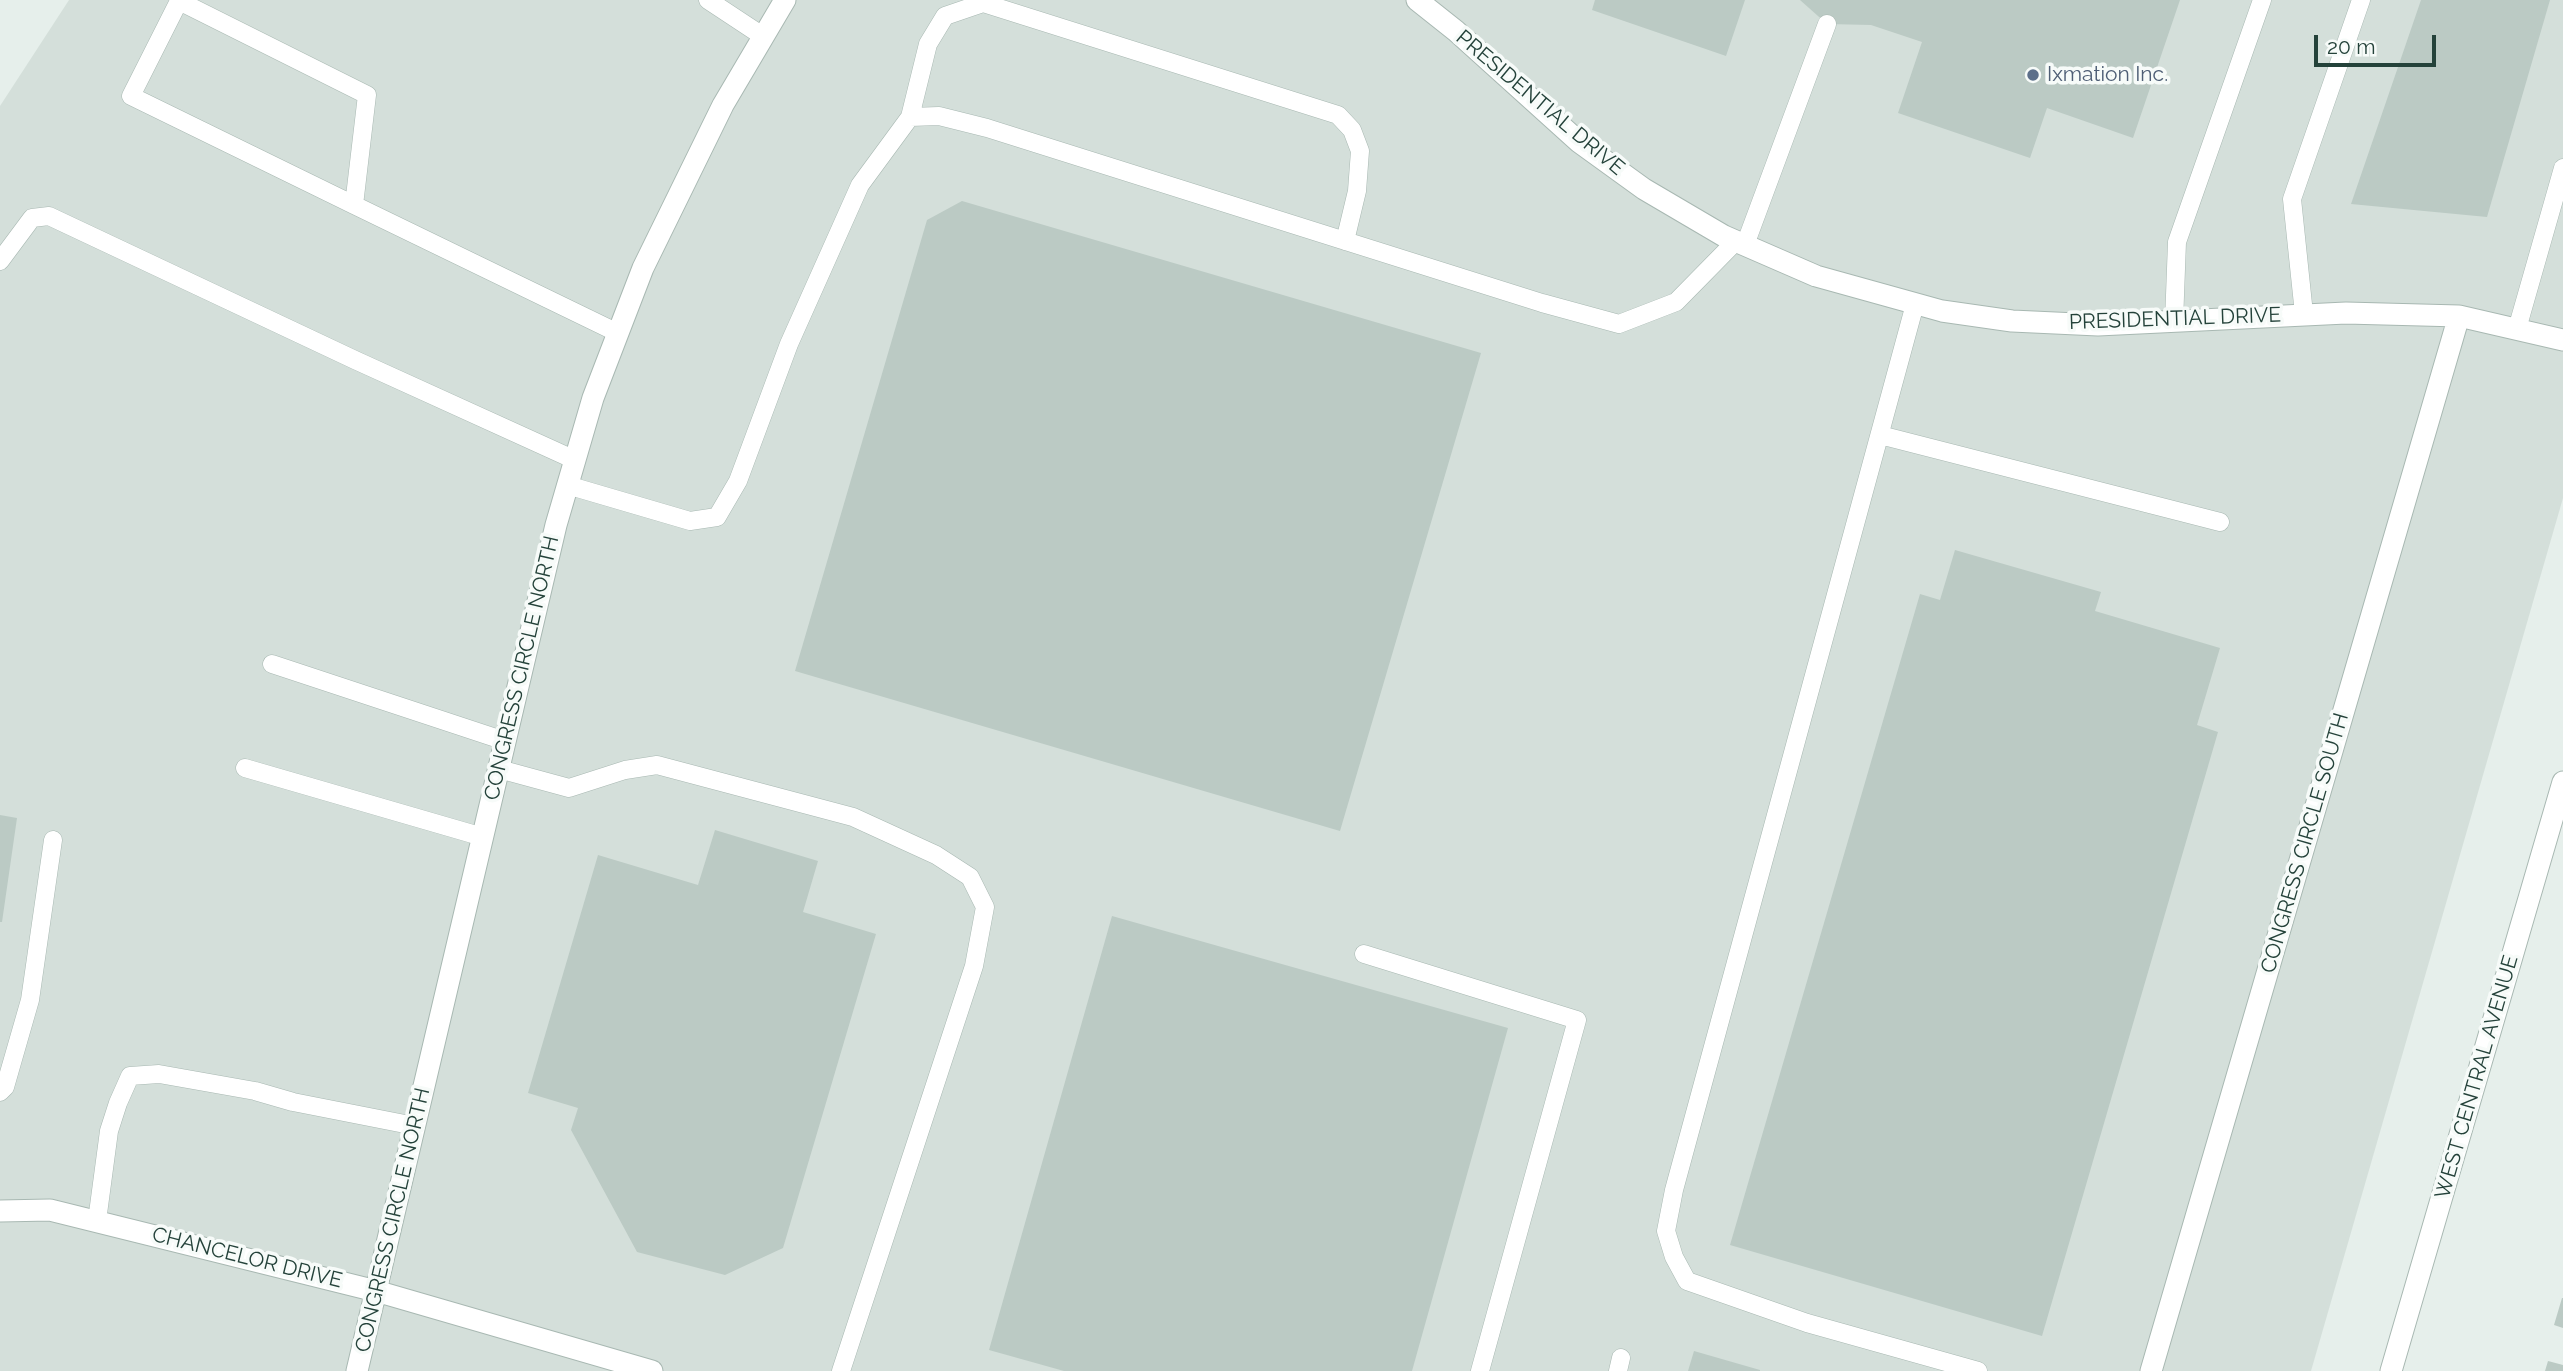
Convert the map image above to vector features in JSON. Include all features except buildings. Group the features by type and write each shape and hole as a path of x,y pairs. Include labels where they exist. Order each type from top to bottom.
{"street":[{"name":"CONGRESS CIRCLE NORTH","path":"358,1371 505,741 567,485 593,398 643,268 723,105 785,0"},
{"name":"PRESIDENTIAL DRIVE","path":"1417,0 1456,31 1579,142 1644,189 1740,243 1816,276 1942,311 2012,321 2098,325 2304,314 2459,316 2563,340"},
{"name":"CONGRESS CIRCLE SOUTH","path":"2151,1371 2459,316"},
{"name":"WEST CENTRAL AVENUE","path":"2391,1371 2563,782"},
{"name":"CHANCELOR DRIVE","path":"0,1211 50,1210 97,1221 376,1291 652,1371"}],"lane":[{"path":"708,0 764,37"},
{"path":"2174,322 2177,242 2262,0"},
{"path":"2304,314 2292,199 2361,0"},
{"path":"354,205 367,95 179,1 131,96 354,205 618,333"},
{"path":"567,485 690,521 717,517 738,481 789,344 860,185 911,117 928,44 945,16 983,3 1338,115 1352,130 1360,151 1357,191 1345,241"},
{"path":"911,117 939,116 987,128 1542,303 1619,324 1676,302 1740,243 1827,24"},
{"path":"2517,329 2563,168"},
{"path":"0,261 32,218 49,216 575,460"},
{"path":"1915,304 1674,1190 1666,1231 1674,1257 1687,1281 1807,1323 1978,1371"},
{"path":"1880,435 2220,522"},
{"path":"272,664 505,741"},
{"path":"499,769 569,788 625,770 657,765 853,817 936,855 970,877 985,907 974,966 841,1371"},
{"path":"245,768 483,837"},
{"path":"0,1092 5,1087 30,1000 53,840"},
{"path":"1364,954 1577,1020 1480,1371"},
{"path":"97,1221 110,1131 130,1076 159,1074 255,1091 293,1102 415,1126"}],"shaded area":[{"path":"69,0 2563,0 2563,498 2311,1371 0,1371 0,106"}],"place":[{"name":"Ixmation Inc.","path":"2033,75"}]}
